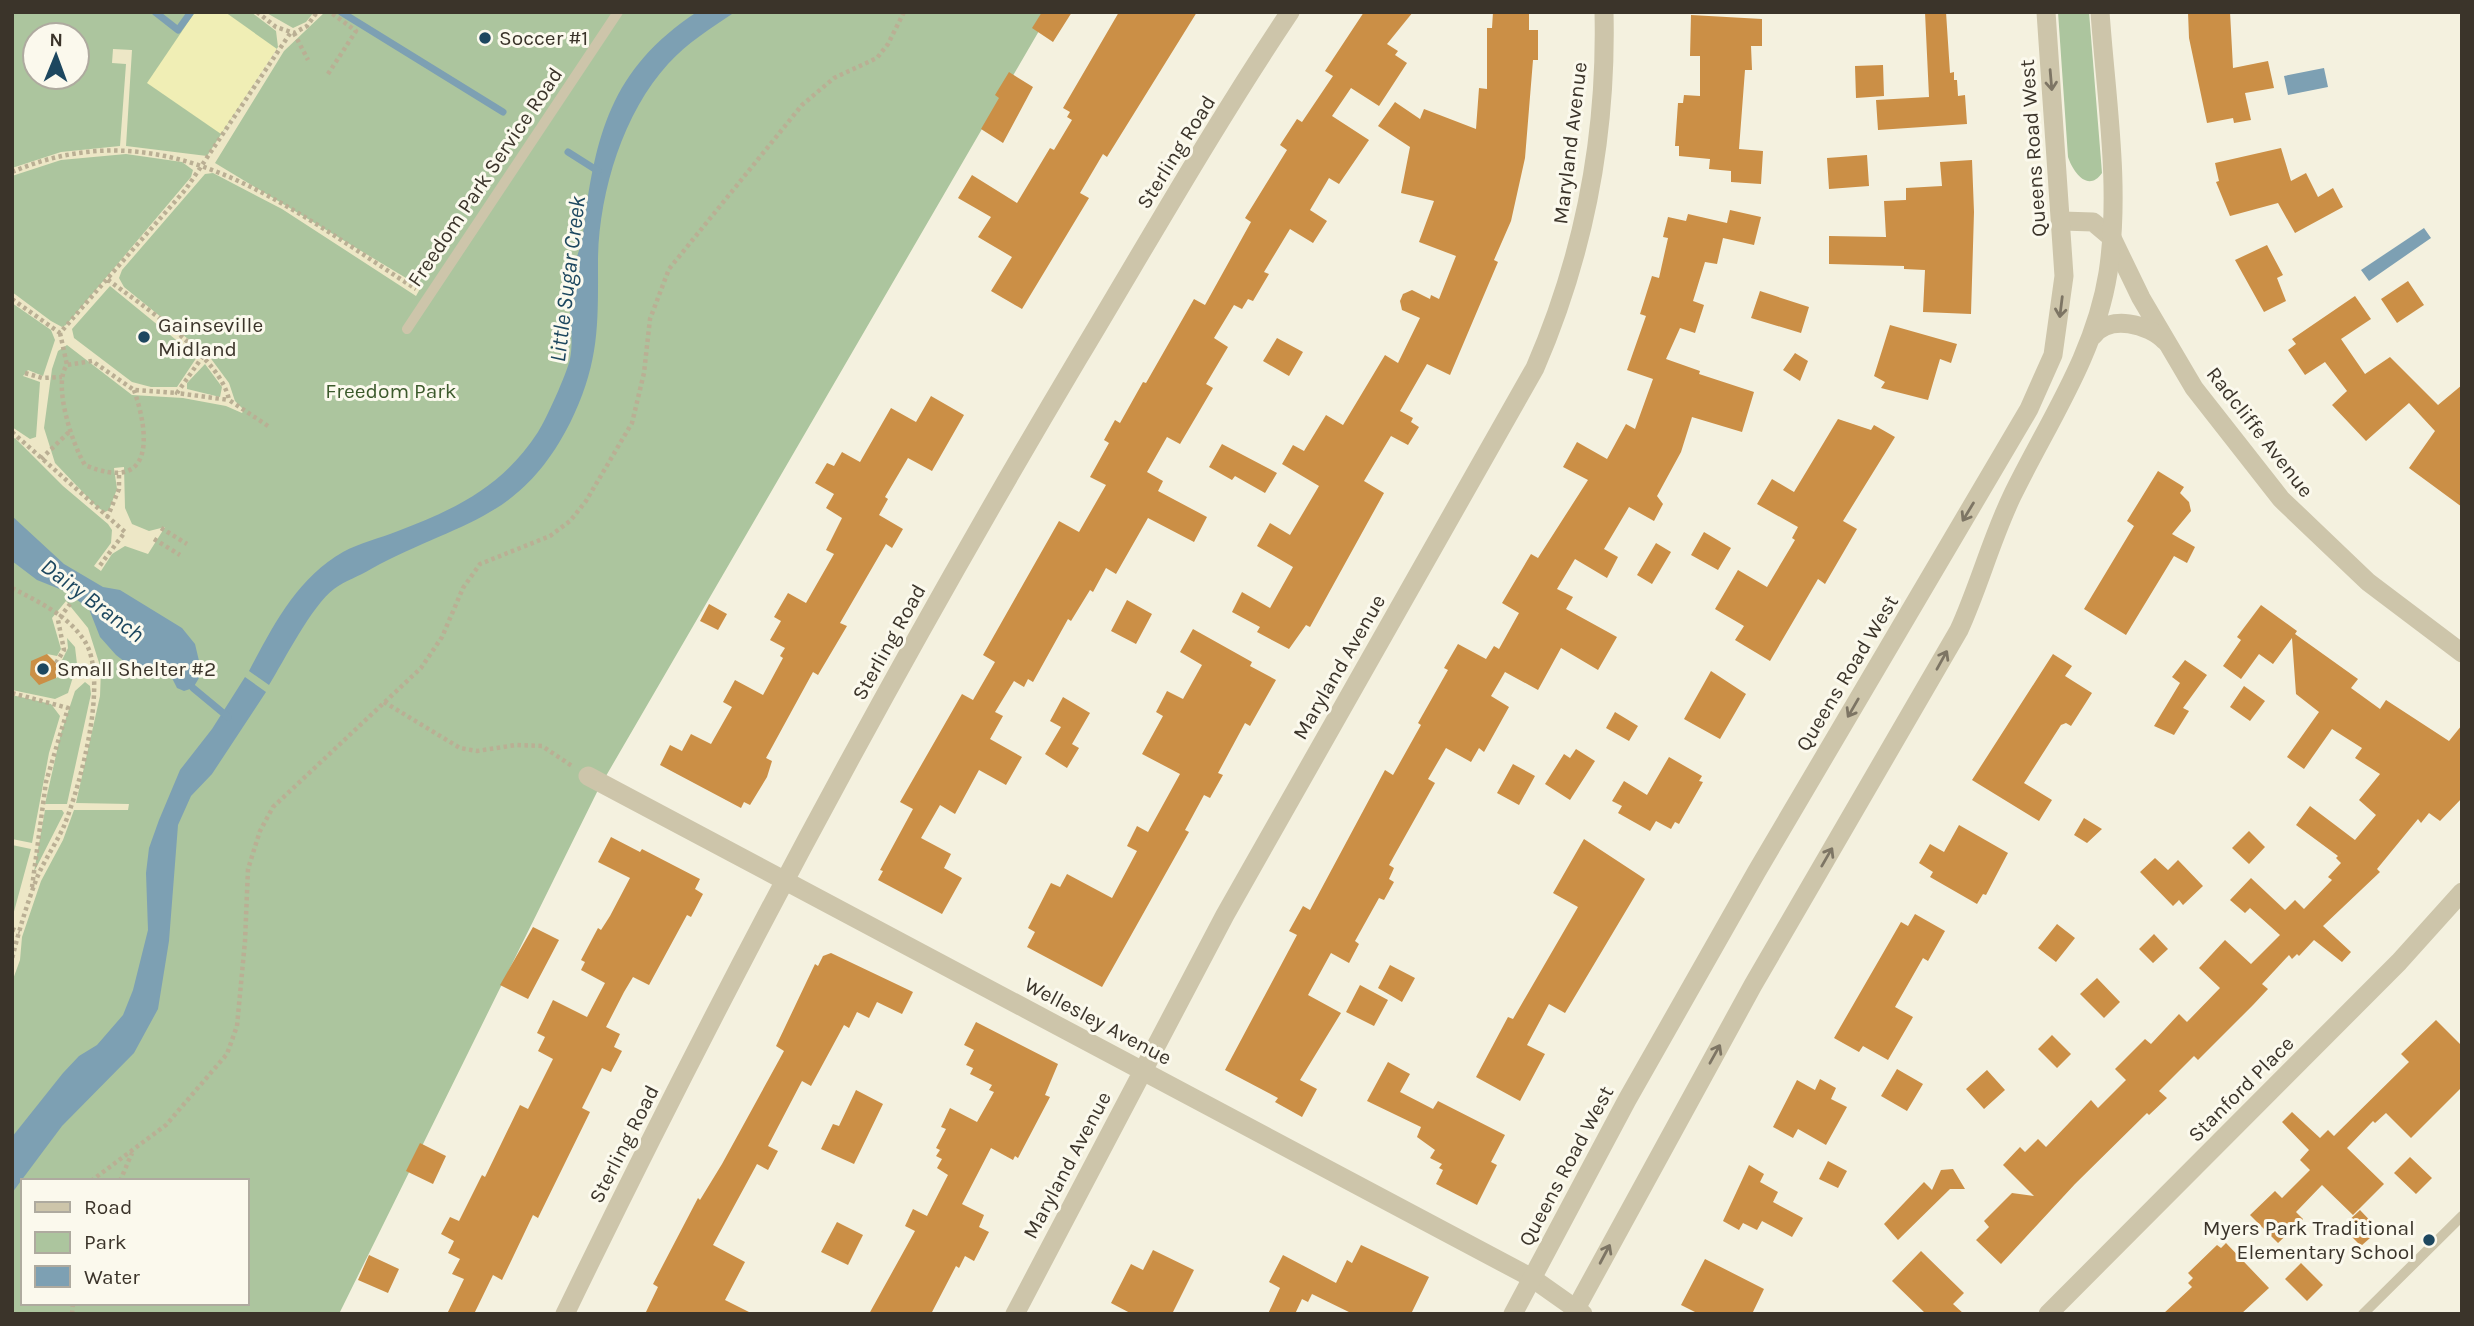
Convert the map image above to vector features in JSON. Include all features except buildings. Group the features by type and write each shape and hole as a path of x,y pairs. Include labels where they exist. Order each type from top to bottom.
{"street":[{"name":"Sterling Road","path":"565,1314 635,1171 785,881 981,524 1158,224 1290,12"},
{"name":"Maryland Avenue","path":"1015,1314 1143,1070 1320,746 1511,414 1540,356 1567,290 1586,217 1601,106 1604,12"},
{"name":"Queens Road West","path":"1513,1314 1627,1100 1757,871 2038,391 2053,355 2064,276 2046,12"},
{"path":"1578,1312 1753,985 1953,641 1976,594 2012,497 2093,336 2105,290 2112,238 2111,160 2099,12"},
{"path":"2062,221 2093,222 2112,238"},
{"name":"Radcliffe Avenue","path":"2112,238 2165,341 2206,406 2297,517 2368,582 2462,653"},
{"path":"2093,336 2110,326 2133,324 2152,330 2165,341"},
{"name":"Wellesley Avenue","path":"588,776 1532,1278 1578,1312"},
{"name":"Stanford Place","path":"2048,1314 2399,962 2462,892"}],"lane":[{"name":"Freedom Park Service Road","path":"407,329 618,12"},
{"path":"2363,1314 2462,1216"}],"path":[{"path":"257,12 276,27 292,32 308,60"},
{"path":"60,333 187,189 292,32 307,26 317,12"},
{"path":"328,74 356,31 330,12"},
{"path":"94,1179 133,1151 183,1108 223,1061 233,1039 245,941 248,869 266,818 288,791 322,764 405,684 433,652 474,570 487,560 550,536 570,521 586,501 632,423 644,373 650,319 669,269 802,105 834,78 877,58 888,44 904,12"},
{"path":"12,172 62,156 100,150 164,155 204,164 289,208 416,289"},
{"path":"107,279 203,356 225,385 229,400"},
{"path":"12,299 60,333 67,365 62,377 69,432 85,465 105,472 119,471 132,467 140,459 145,446 144,424 134,390"},
{"path":"177,393 203,356"},
{"path":"67,365 92,361 134,390 229,400 268,426"},
{"path":"25,373 42,378 62,377"},
{"path":"12,432 125,532 97,568"},
{"path":"41,458 69,432"},
{"path":"107,518 119,489 119,471"},
{"path":"161,528 187,544"},
{"path":"154,538 180,555"},
{"path":"12,588 69,620 91,654 95,682 93,705 71,806 32,893 12,960"},
{"path":"56,663 64,650 58,625 60,615 70,604"},
{"path":"12,693 68,708 46,782 32,873 32,893"},
{"path":"384,702 460,748 477,751 516,745 542,746 588,776"},
{"path":"12,929 20,932"},
{"path":"121,1179 133,1151"}],"green space":[{"name":"Freedom Park","path":"12,12 1050,12 599,788 339,1314 12,1314"},
{"path":"2058,12 2089,12 2102,173 2091,181 2086,181 2077,174 2068,157"}],"sand":[{"path":"195,12 225,12 277,49 221,134 147,83"}],"shaded area":[{"path":"251,12 265,12 293,28 306,22 314,12 325,12 284,51 215,163 421,287 416,296 282,209 213,173 205,174 122,270 119,278 124,287 209,356 229,383 235,401 244,410 242,413 226,406 183,398 132,395 67,345 58,351 52,369 44,428 55,463 105,512 109,510 117,489 114,468 124,467 125,508 132,524 149,531 165,527 148,554 125,546 112,554 101,571 94,566 111,543 112,530 108,524 63,486 15,438 12,440 12,427 30,439 36,437 40,382 23,376 28,370 43,376 55,340 51,330 12,303 12,292 51,321 62,327 66,325 191,177 193,170 182,162 126,154 61,160 12,176 12,168 61,152 120,146 126,64 112,63 113,49 132,50 126,146 207,156 278,47 276,31","holes":["110,286 197,357 177,387 151,387 132,382 74,338 72,329","205,364 222,387 220,397 187,389 187,383"]},
{"path":"66,601 88,628 101,669 100,696 76,803 129,804 128,810 74,810 63,840 41,881 22,937 20,960 12,982 12,919 31,849 12,845 12,839 32,843 49,753 60,716 51,704 12,695 12,690 55,699 68,693 77,664 75,647 67,638 68,648 61,662 62,675 56,678 47,654 57,656 61,649 52,618","holes":["85,682 90,686 91,694 67,804 45,804 61,733 75,691","45,810 62,810 64,813 34,872"]}],"water":[{"path":"697,12 735,12 675,56 652,84 626,130 609,181 599,234 597,323 592,361 580,401 550,456 530,481 484,516 402,553 334,589 308,620 269,685 249,671 288,604 312,575 349,549 419,523 477,494 510,467 538,432 570,359 571,280 582,240 601,136 626,81 644,57"},
{"path":"2324,68 2328,87 2288,95 2284,76"},
{"path":"2424,228 2431,238 2369,281 2361,270"},
{"path":"12,516 64,564 103,587 120,590 182,628 195,644 200,665 199,678 193,688 184,691 177,688 167,668 138,672 116,655 100,637 89,609 67,592 37,580 12,561"},
{"path":"245,677 266,692 212,774 191,796 178,825 169,941 158,1009 134,1053 62,1126 12,1193 12,1137 63,1073 79,1056 97,1045 123,1015 133,990 148,930 146,873 149,848 180,770 212,729"}],"waterway":[{"path":"155,12 178,30 191,12"},
{"path":"341,12 503,112"},
{"path":"568,152 598,171"},
{"name":"Dairy Branch","path":"193,688 228,717"}],"place":[{"name":"Soccer #1","path":"485,38"},
{"name":"Gainseville Midland","path":"144,337"},
{"name":"Small Shelter #2","path":"43,669"},
{"name":"Myers Park Traditional Elementary School","path":"2429,1240"}],"water label":[{"name":"Little Sugar Creek","path":"567,279"}]}
